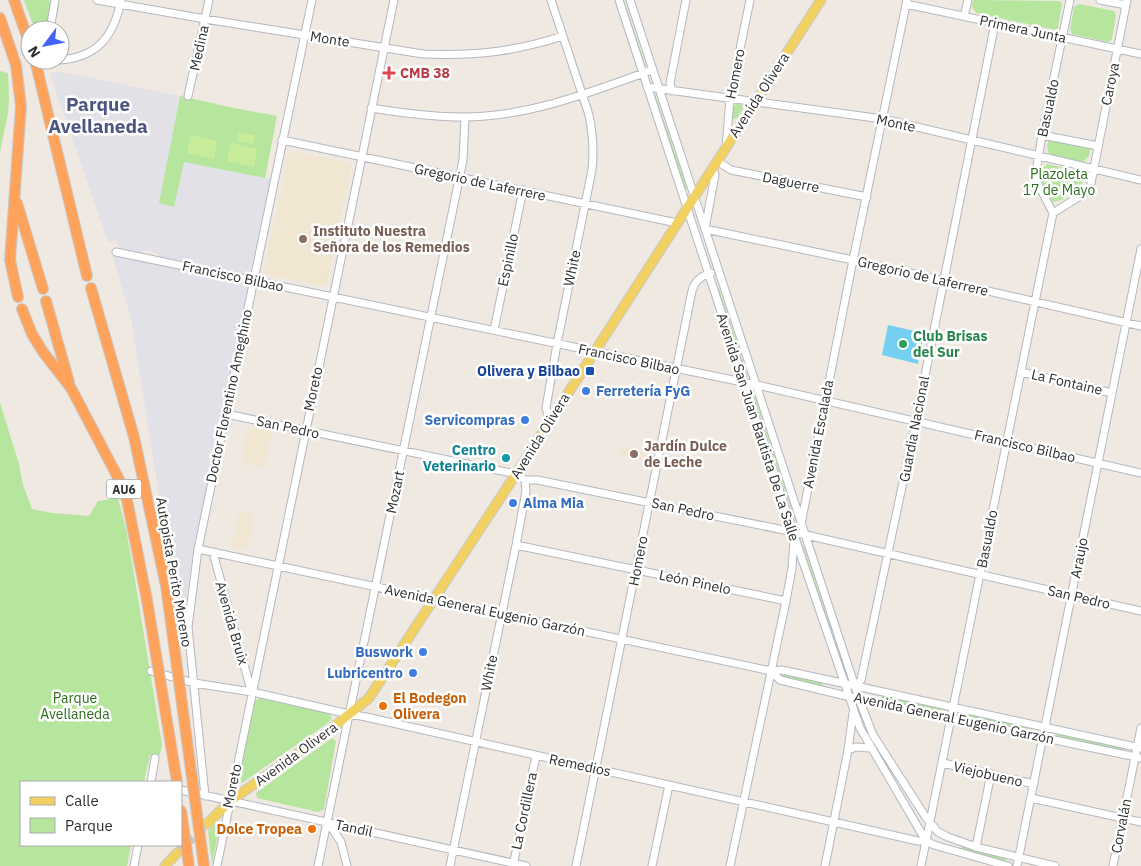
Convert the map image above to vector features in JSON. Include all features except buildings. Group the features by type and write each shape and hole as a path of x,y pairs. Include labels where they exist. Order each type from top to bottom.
{"highway":[{"path":"14,0 21,20"},
{"path":"0,18 16,65 21,106 10,260 18,297"},
{"path":"37,70 88,276"},
{"path":"15,195 43,289"},
{"name":"Autopista Perito Moreno","path":"91,288 134,437 166,586 204,866"},
{"name":"AU6","path":"46,301 71,388"},
{"name":"AU6","path":"22,308 32,334 43,352 71,388 123,487 129,508 147,600 177,781"},
{"path":"182,817 189,866"}],"main road":[{"name":"Avenida Olivera","path":"207,824 230,801 318,739 370,698 821,0"},
{"path":"165,866 178,853"}],"street":[{"path":"52,20 55,0"},
{"name":"Monte","path":"97,0 121,2 205,20 422,54 466,55 518,49 563,36"},
{"name":"Medina","path":"188,96 209,0"},
{"name":"Doctor Florentino Ameghino","path":"205,796 188,627 198,549 312,0"},
{"name":"Moreto","path":"217,866 225,819 394,0"},
{"name":"White","path":"550,421 546,408 557,344 586,204 592,170 594,143 591,124 551,0"},
{"name":"Avenida San Juan Bautista De La Salle","path":"619,0 686,209 848,696 870,748 926,841"},
{"name":"Avenida San Juan Bautista De La Salle","path":"630,0 859,699 873,735 930,822"},
{"path":"672,90 670,79 686,0"},
{"name":"Homero","path":"726,148 730,98 750,0"},
{"path":"964,16 968,0"},
{"name":"Basualdo","path":"921,866 1053,213 1035,178 1070,0"},
{"path":"1100,0 1127,2"},
{"path":"70,58 84,55 103,43 117,20 121,2"},
{"name":"Primera Junta","path":"906,2 1141,54"},
{"name":"Avenida Escalada","path":"730,866 786,601 792,568 794,534 801,521 906,2"},
{"name":"Caroya","path":"1094,168 1127,2"},
{"name":"Guardia Nacional","path":"855,687 861,680 888,554 995,23"},
{"path":"371,108 419,116 465,117 526,110 582,95 652,70"},
{"path":"655,79 662,82 670,79"},
{"name":"Monte","path":"646,87 883,119 1141,180"},
{"name":"Mozart","path":"318,866 459,177 465,146 465,117"},
{"path":"1042,135 1098,146"},
{"name":"Gregorio de Laferrere","path":"282,140 677,223"},
{"path":"704,229 715,175 715,165"},
{"name":"Daguerre","path":"715,165 730,170 867,197"},
{"path":"1053,213 1088,191 1094,168"},
{"name":"Espinillo","path":"494,330 523,190"},
{"name":"Gregorio de Laferrere","path":"704,229 853,260 1141,326"},
{"name":"Araujo","path":"1017,866 1141,249"},
{"name":"Francisco Bilbao","path":"116,252 744,382 1141,473"},
{"name":"Homero","path":"576,866 694,284 708,274 718,270"},
{"name":"La Fontaine","path":"1021,372 1112,393"},
{"name":"San Pedro","path":"226,414 516,474 525,480 537,480 650,502 1141,611"},
{"name":"White","path":"450,866 516,545 526,491 525,480"},
{"path":"790,486 799,490 808,484"},
{"name":"León Pinelo","path":"516,545 786,601"},
{"name":"Avenida General Eugenio Garzón","path":"198,549 771,671 782,670 1139,748"},
{"name":"Avenida Bruix","path":"213,553 252,692"},
{"name":"Remedios","path":"151,671 194,683 252,692 918,841 926,841 1008,866"},
{"name":"Avenida General Eugenio Garzón","path":"771,671 780,680 859,699 1138,757"},
{"path":"825,866 848,750 854,709 859,699"},
{"name":"Corvalán","path":"1114,866 1123,818 1138,757 1141,728"},
{"path":"848,750 856,747 870,748"},
{"name":"La Cordillera","path":"513,865 536,756"},
{"path":"151,781 156,758"},
{"name":"Viejobueno","path":"943,763 1034,784"},
{"path":"976,847 991,774"},
{"path":"652,866 669,785"},
{"name":"Tandil","path":"182,790 454,850 513,865 526,866"},
{"name":"Viejobueno","path":"1031,798 1141,822"},
{"path":"328,822 341,842 347,866"},
{"path":"930,822 938,832 976,847 1055,866"},
{"path":"134,866 138,846"}],"shaded area":[{"path":"55,72 180,96 168,158 271,179 250,273 245,275 163,258 154,252 144,250 140,254 123,250 115,241 108,242 50,74"},
{"name":"Instituto Nuestra Señora de los Remedios","path":"294,151 348,163 351,167 327,284 323,286 267,275 264,270 289,154"},
{"path":"112,254 246,282 248,286 196,539 186,597 178,614 131,319"},
{"path":"248,427 272,432 264,468 241,463"},
{"name":"Jardín Dulce de Leche","path":"619,447 651,453 650,461 617,454"},
{"path":"239,511 255,514 247,550 232,547"}],"green space":[{"path":"24,0 49,0 51,6 49,20 31,20"},
{"path":"624,0 646,67 645,67"},
{"path":"973,0 1060,1 1062,4 1058,28 1056,30 976,13 972,7"},
{"path":"1079,4 1114,11 1116,15 1112,39 1108,42 1072,34 1070,30 1074,7"},
{"path":"0,71 8,73 9,99 0,152"},
{"path":"655,94 687,189 685,189"},
{"path":"180,96 277,116 265,178 184,162 174,207 159,203"},
{"path":"736,104 742,105 743,109 737,118 731,118 732,108"},
{"path":"239,132 255,135 253,144 237,141"},
{"path":"191,135 217,141 214,159 187,153"},
{"name":"Plazoleta 17 de Mayo","path":"1049,139 1091,147 1089,156 1082,163 1049,154 1047,146"},
{"path":"231,143 257,149 254,167 227,161"},
{"name":"Plazoleta 17 de Mayo","path":"1048,164 1082,173 1085,178 1078,190 1061,200 1053,202 1041,180 1041,169"},
{"path":"719,288 748,376 747,376"},
{"path":"754,392 796,521 753,393"},
{"name":"Parque Avellaneda","path":"0,403 19,464 23,485 32,509 52,513 89,516 98,501 118,498 132,562 162,745 159,758 150,755 144,781 20,781 20,846 131,846 127,866 0,866"},
{"path":"804,546 846,675 844,674"},
{"path":"783,674 821,681 823,685 820,687 782,677"},
{"path":"884,695 940,707 941,710 939,712 882,700 881,697"},
{"path":"262,698 329,713 332,718 242,783 237,780 254,701"},
{"path":"964,713 1031,727 1032,730 1030,732 964,718"},
{"path":"859,716 867,734 917,809 866,736"},
{"path":"1058,733 1125,749 1123,752 1057,738"},
{"path":"332,738 336,741 324,809 318,812 257,798 256,793"},
{"path":"217,822 220,825 212,864 208,831"},
{"path":"963,845 1006,857 1006,860 1004,862 963,851 961,847"}],"water":[{"name":"Club Brisas del Sur","path":"888,325 924,333 918,364 882,355"}],"tunnel":[{"path":"177,853 203,828"}],"place":[{"name":"CMB 38","path":"389,73"},
{"name":"Instituto Nuestra Señora de los Remedios","path":"303,239"},
{"name":"Club Brisas del Sur","path":"903,344"},
{"name":"Olivera y Bilbao","path":"590,371"},
{"name":"Ferretería FyG","path":"586,391"},
{"name":"Servicompras","path":"525,420"},
{"name":"Jardín Dulce de Leche","path":"634,454"},
{"name":"Centro Veterinario","path":"506,458"},
{"name":"Alma Mia","path":"513,503"},
{"name":"Buswork","path":"423,652"},
{"name":"Lubricentro","path":"413,673"},
{"name":"El Bodegon Olivera","path":"383,706"},
{"name":"Dolce Tropea","path":"312,829"}],"district":[{"name":"Parque Avellaneda","path":"98,115"}]}
